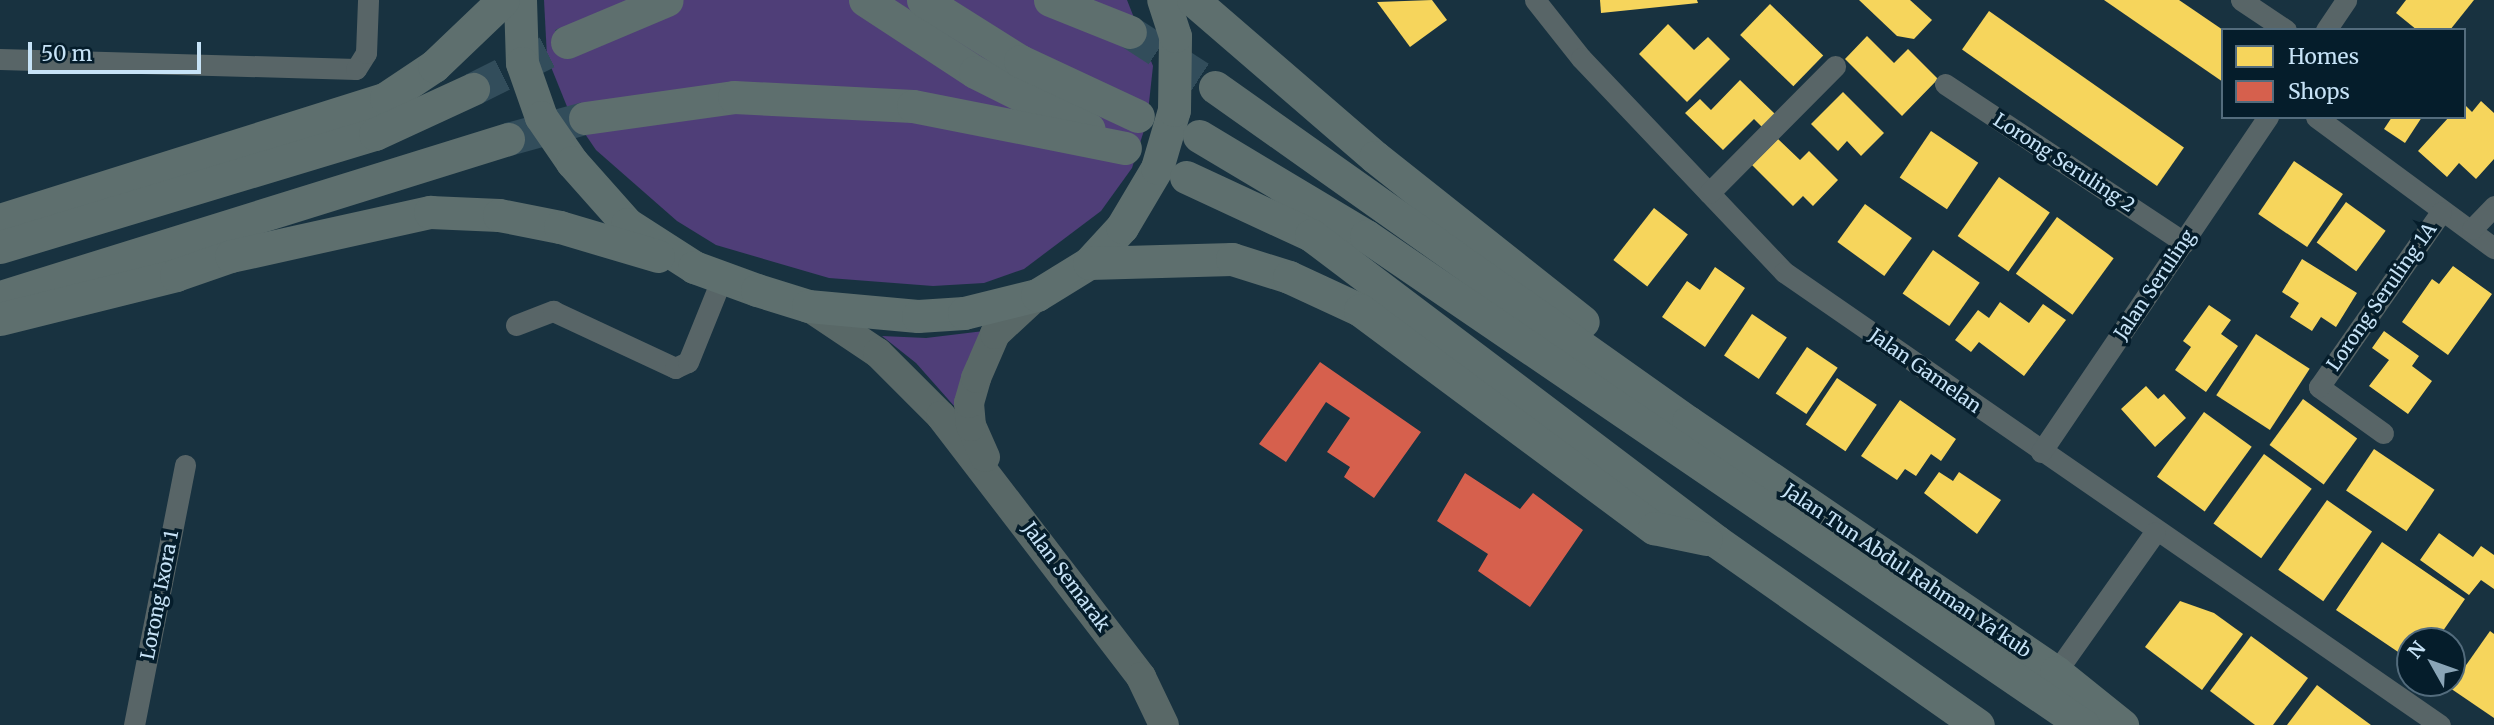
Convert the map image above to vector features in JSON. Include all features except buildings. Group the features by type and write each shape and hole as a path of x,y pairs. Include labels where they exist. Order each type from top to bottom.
{"main road":[{"path":"0,220 386,98 433,66 503,0"},
{"path":"520,0 522,64 541,117 556,140 627,223 708,272"},
{"path":"567,42 667,0"},
{"path":"585,118 734,97 913,106 1125,148 975,72 865,0"},
{"path":"923,0 1020,61 1138,116"},
{"path":"1050,0 1130,32"},
{"path":"1002,492 971,426 969,403 995,334 1037,295 1089,263 1135,207 1157,168 1170,129 1177,69 1175,36 1163,0"},
{"path":"1193,0 1375,157 1587,326 1688,422"},
{"path":"1215,87 1688,422"},
{"path":"0,247 375,134 473,89"},
{"path":"1199,136 1366,236 2084,725"},
{"path":"0,297 508,139"},
{"path":"1186,177 1311,235 1716,541 1978,725"},
{"path":"0,319 176,275 231,256 430,212 499,215 560,227 808,306 860,313 944,315 1037,295"},
{"path":"1089,263 1233,259 1289,277 1360,310 1654,528 1716,541"},
{"name":"Jalan Semarak","path":"808,306 878,353 957,435 1141,677 1164,725"},
{"name":"Jalan Tun Abdul Rahman Ya'kub","path":"1688,422 2056,672 2122,725"}],"street":[{"path":"0,59 356,69 366,54 368,0"},
{"name":"Jalan Gamelan","path":"1535,0 1581,58 1784,272 2155,532 2440,725"},
{"path":"2241,0 2283,28"},
{"path":"2327,28 2346,0"},
{"path":"1709,193 1835,65"},
{"name":"Lorong Seruling 2","path":"1945,85 2185,242"},
{"name":"Jalan Seruling","path":"2040,452 2267,119"},
{"path":"2319,119 2441,212 2472,229 2494,248"},
{"path":"2472,229 2494,206"},
{"name":"Lorong Seruling 1A","path":"2383,433 2319,387 2441,212"},
{"path":"516,325 553,311 675,368 688,362 708,272"},
{"name":"Lorong Ixora 1","path":"134,725 185,465"},
{"path":"2056,672 2155,532"}],"shaded area":[{"path":"544,0 1127,0 1153,66 1147,121 1132,168 1101,211 1024,269 984,283 933,286 829,278 716,245 677,221 596,150 568,109 547,57"},
{"path":"984,331 968,359 955,407 916,363 882,336 926,338"}],"tunnel":[{"path":"1130,32 1215,87"},
{"path":"473,89 567,42"},
{"path":"508,139 585,118"}]}
